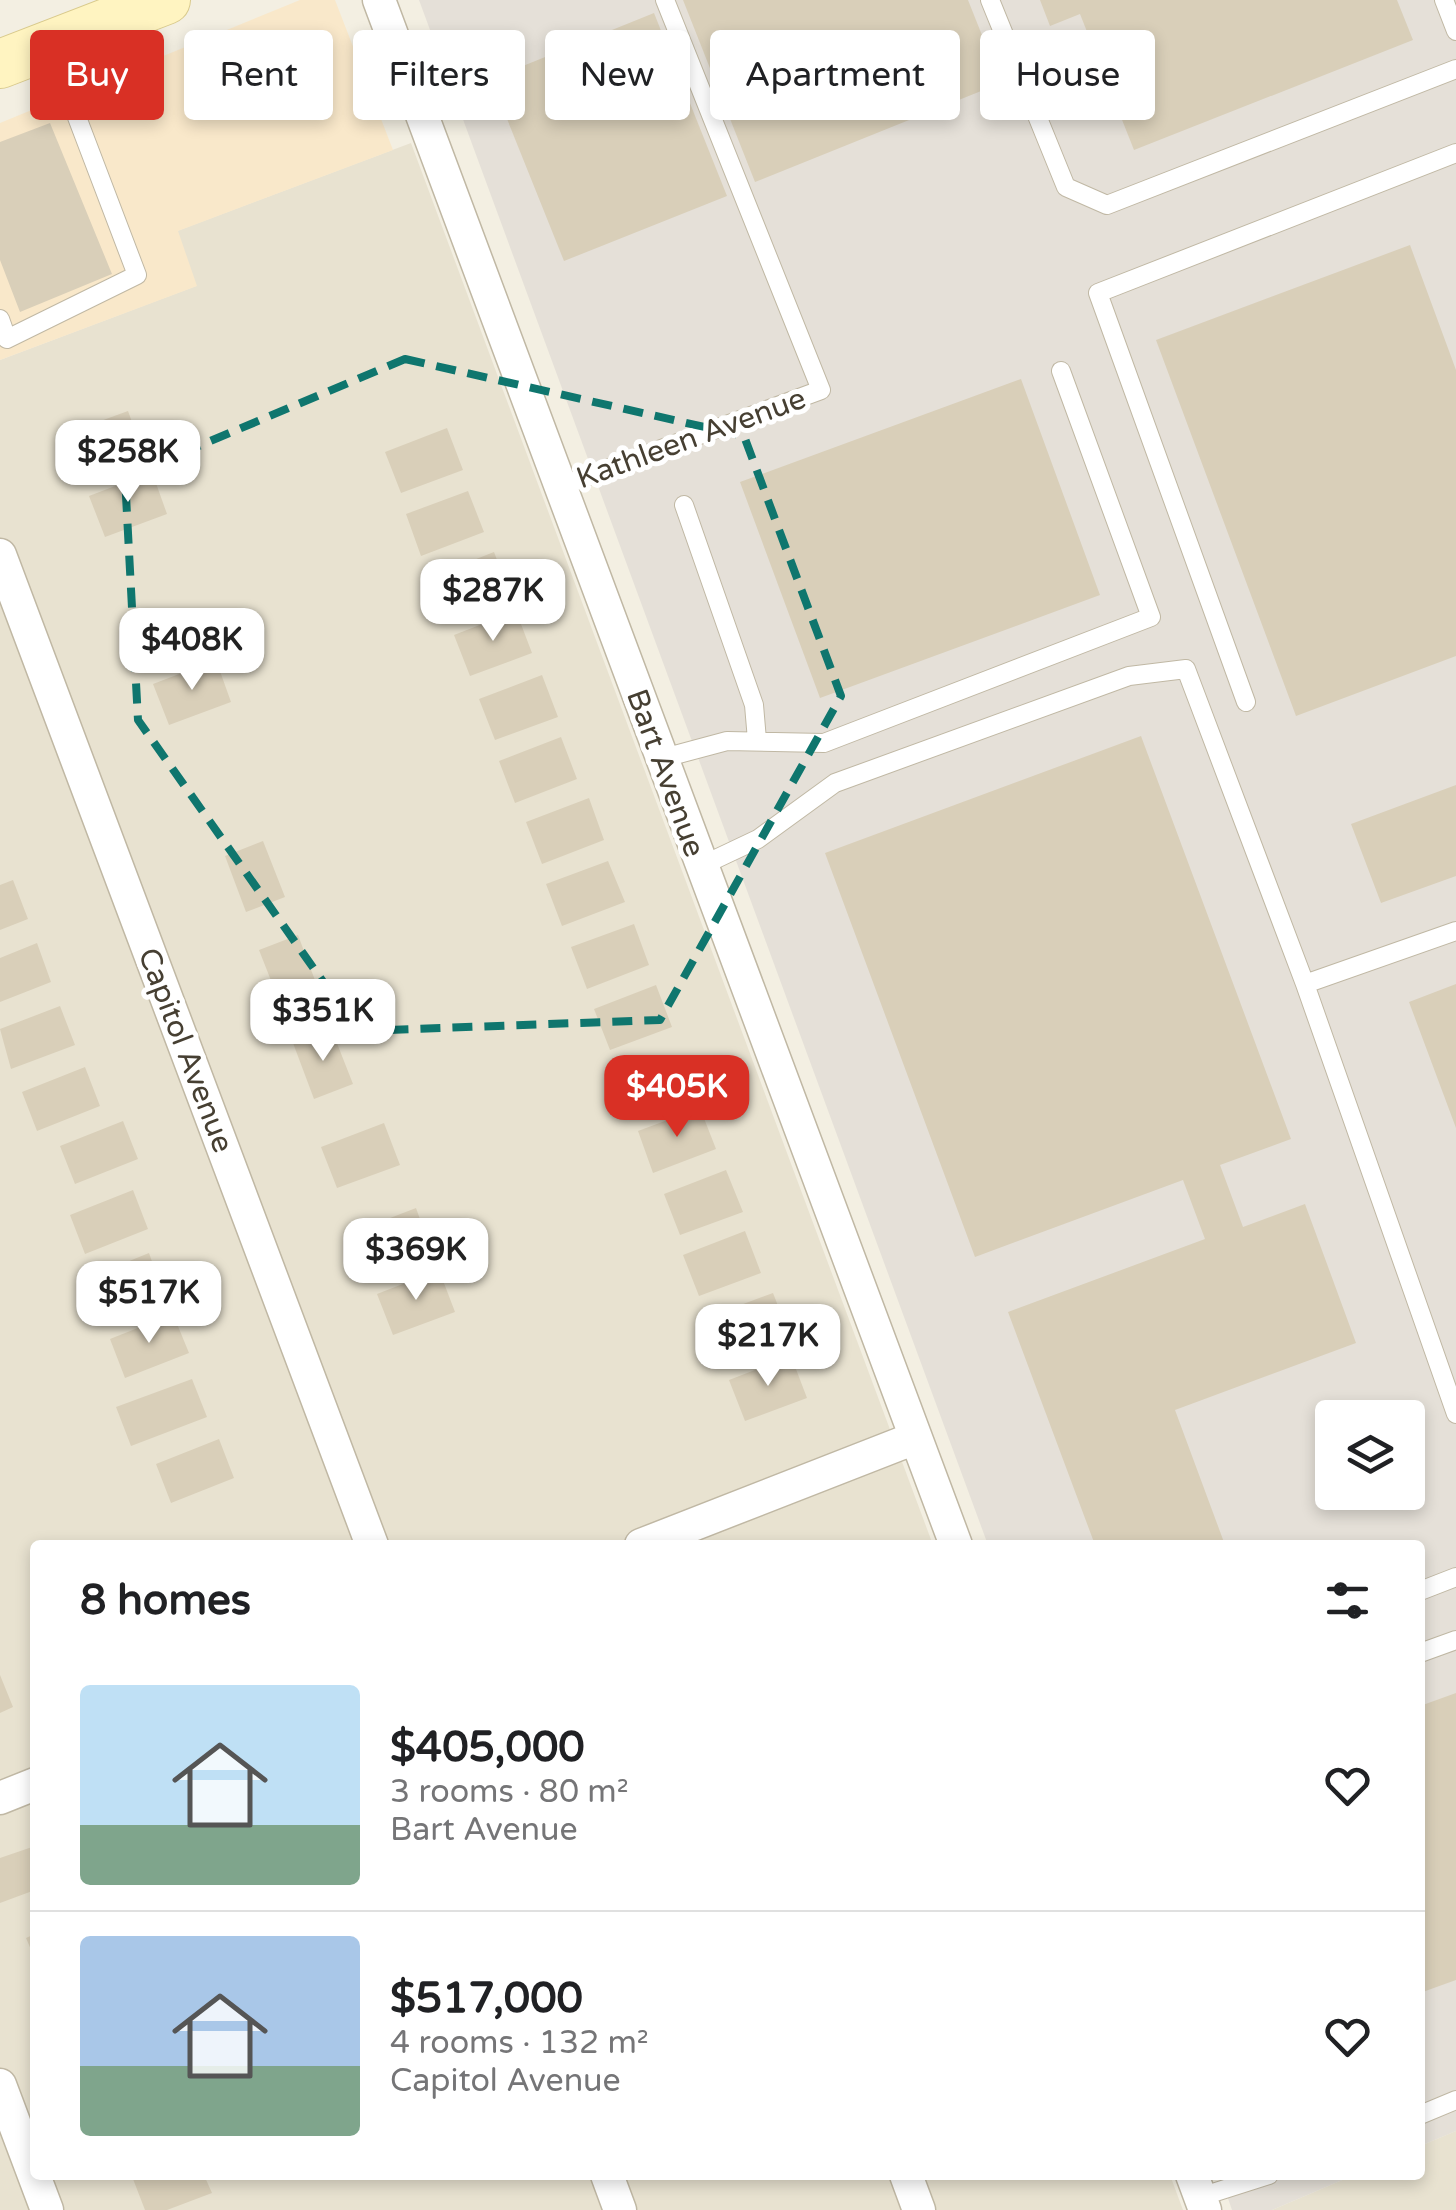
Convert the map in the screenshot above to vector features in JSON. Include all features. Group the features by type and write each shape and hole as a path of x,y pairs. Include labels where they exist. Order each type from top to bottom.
{"main road":[{"path":"86,30 166,0"},
{"path":"0,64 30,52"}],"street":[{"name":"Bart Avenue","path":"379,0 954,1540"},
{"name":"Capitol Avenue","path":"0,555 370,1540"},
{"path":"668,1540 711,1532 915,1438"},
{"path":"0,1798 30,1786"},
{"path":"0,2085 30,2165"},
{"path":"36,2180 47,2210"},
{"path":"608,2180 620,2210"},
{"path":"908,2180 920,2210"}],"lane":[{"name":"Kathleen Avenue","path":"561,486 821,390 666,0"},
{"path":"990,0 1066,187 1107,206 1456,69"},
{"path":"1444,0 1456,31"},
{"path":"0,319 7,339 136,275 78,120"},
{"path":"1246,702 1098,293 1456,153"},
{"path":"660,759 727,740 824,744 1151,617 1062,371"},
{"path":"684,505 754,705 756,740"},
{"path":"701,866 758,839 835,784 1129,676 1186,669 1305,984 1456,1414"},
{"path":"1305,984 1456,931"},
{"path":"1425,1589 1456,1577"},
{"path":"1425,1651 1456,1640"},
{"path":"1425,2113 1456,2100"},
{"path":"1199,2194 1253,2180"}],"highlighted area":[{"path":"405,359 744,436 841,696 660,1020 358,1031 138,720 125,477"}],"shaded area":[{"path":"300,0 335,0 353,47 353,120 381,120 393,150 178,231 197,286 0,360 0,123 30,111 30,120 164,120 164,56 184,48 184,120 333,120 333,30 227,30"},
{"path":"419,0 1456,0 1456,2131 1425,2144 1425,1540 986,1540 463,120 525,120 525,30 430,30"},
{"path":"411,143 931,1540 30,1540 30,2180 1172,2180 1183,2210 0,2210 0,360 196,286 177,231"},
{"path":"1456,2131 1456,2210 1272,2210 1342,2180 1425,2180 1425,2144"},
{"path":"1222,2180 1342,2180 1272,2210 1232,2210"}],"building":[{"path":"683,0 968,0 980,30 980,91 960,100 960,30 710,30 710,68"},
{"path":"1040,0 1397,0 1413,40 1134,150 1122,120 1155,120 1155,30 1086,30 1080,14 1050,26"},
{"path":"654,13 661,30 612,30"},
{"path":"545,57 545,120 690,120 690,103 727,196 564,261 507,120 525,120 525,65"},
{"path":"730,120 909,120 755,182"},
{"path":"50,123 112,274 20,312 0,260 0,142"},
{"path":"1410,245 1456,370 1456,656 1296,716 1156,340"},
{"path":"1021,379 1100,595 820,698 740,482"},
{"path":"128,411 143,452 82,476 65,434"},
{"path":"447,428 463,470 401,493 385,452"},
{"path":"152,472 167,514 105,537 89,496"},
{"path":"468,491 484,532 421,556 406,514"},
{"path":"494,552 510,594 448,617 433,576"},
{"path":"516,611 532,653 470,676 454,635"},
{"path":"216,660 231,702 169,725 153,684"},
{"path":"542,675 558,717 495,740 479,699"},
{"path":"1141,736 1291,1139 1220,1165 1243,1227 1305,1204 1356,1343 1175,1410 1223,1540 1093,1540 1008,1312 1205,1239 1183,1180 975,1257 825,853"},
{"path":"561,737 577,779 515,803 499,761"},
{"path":"1456,785 1456,876 1381,903 1351,824"},
{"path":"589,798 604,840 542,864 526,822"},
{"path":"263,841 285,897 246,912 225,856"},
{"path":"608,861 625,902 562,926 546,884"},
{"path":"13,880 28,919 0,930 0,885"},
{"path":"634,924 649,965 587,989 571,947"},
{"path":"298,935 319,991 281,1006 259,950"},
{"path":"37,943 51,982 0,1002 0,958"},
{"path":"1456,984 1456,1128 1409,1002"},
{"path":"656,985 672,1027 610,1050 594,1009"},
{"path":"60,1006 75,1045 11,1069 0,1029"},
{"path":"331,1028 353,1084 314,1099 293,1043"},
{"path":"85,1067 100,1106 37,1131 22,1092"},
{"path":"700,1108 716,1149 653,1173 638,1131"},
{"path":"123,1121 138,1159 75,1184 60,1146"},
{"path":"384,1123 400,1165 337,1188 321,1147"},
{"path":"726,1170 743,1212 680,1235 664,1194"},
{"path":"133,1190 148,1229 85,1254 70,1215"},
{"path":"416,1208 431,1250 370,1273 354,1232"},
{"path":"745,1231 761,1273 699,1296 683,1255"},
{"path":"149,1253 163,1293 100,1317 85,1279"},
{"path":"439,1270 455,1312 393,1335 377,1294"},
{"path":"773,1293 789,1334 727,1358 711,1316"},
{"path":"173,1314 189,1353 125,1378 110,1339"},
{"path":"791,1356 807,1398 745,1421 729,1380"},
{"path":"192,1379 207,1417 131,1446 116,1407"},
{"path":"219,1439 234,1478 171,1503 156,1464"},
{"path":"0,1675 13,1707 0,1713"},
{"path":"1456,1693 1456,1980 1425,1991 1425,1704"},
{"path":"30,1848 30,1892 0,1903 0,1858"},
{"path":"133,2180 206,2180 212,2193 167,2210 145,2210"}]}
